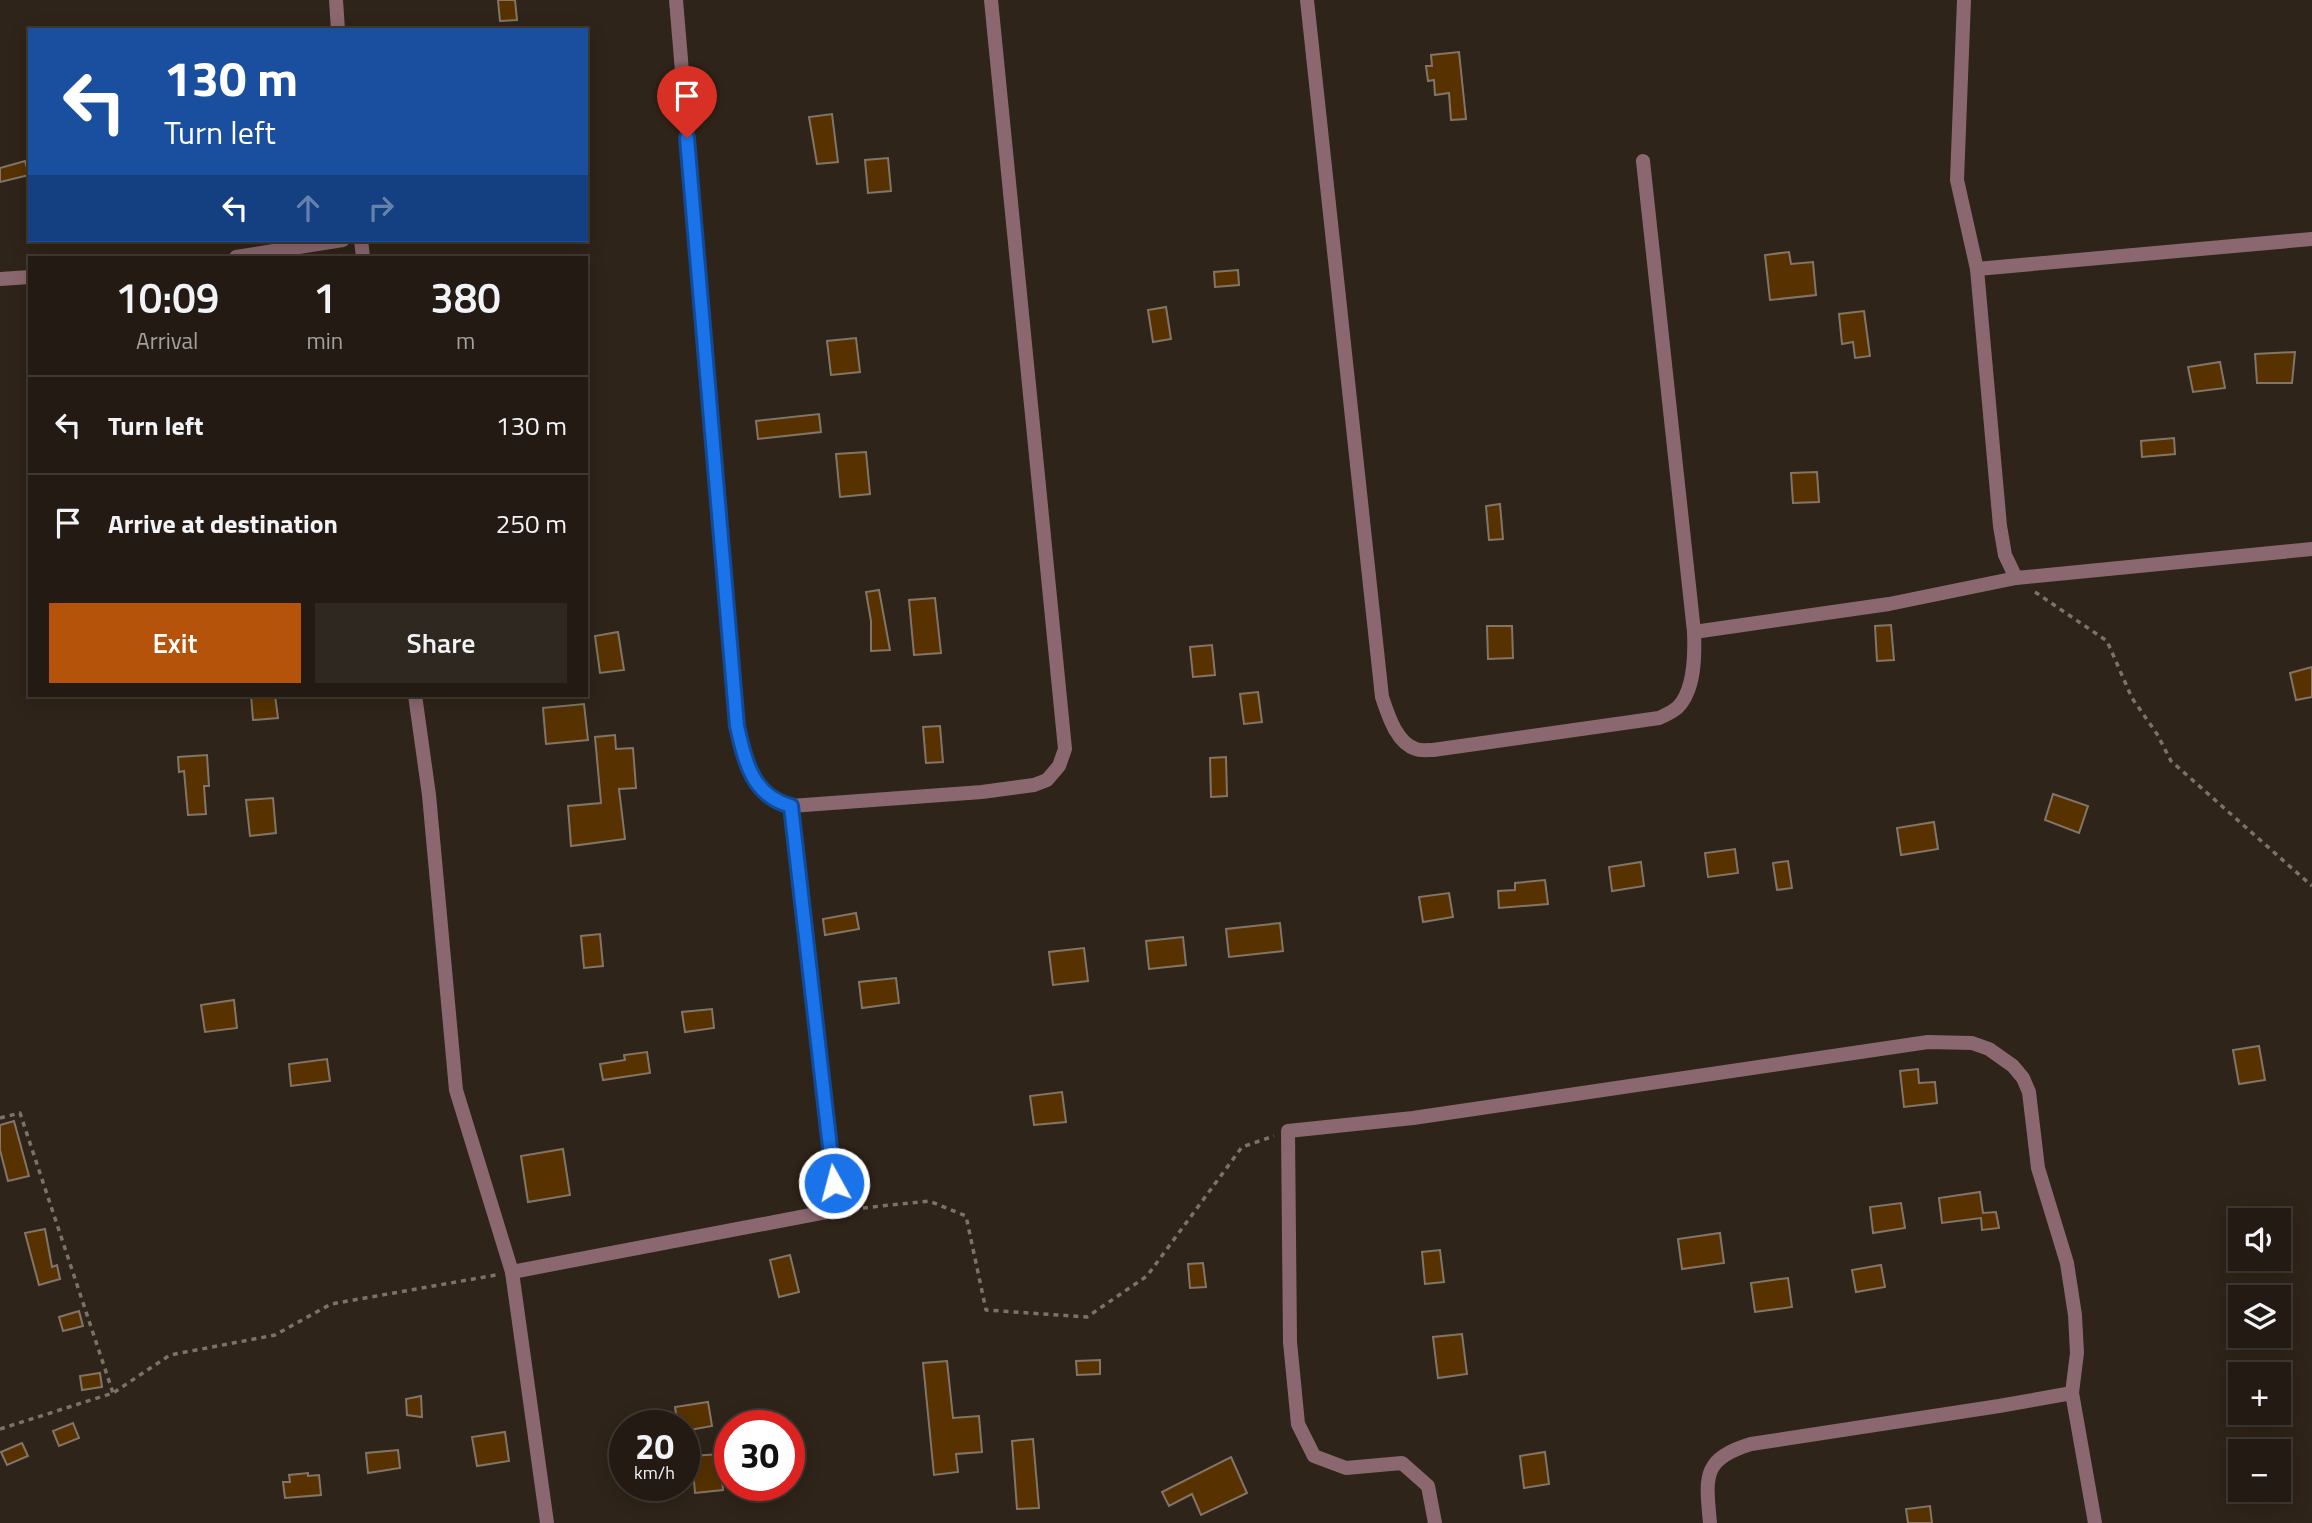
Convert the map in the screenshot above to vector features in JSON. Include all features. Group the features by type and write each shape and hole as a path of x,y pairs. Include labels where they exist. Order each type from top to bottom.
{"street":[{"path":"336,0 338,28"},
{"path":"676,0 737,726 745,760 762,791 777,802 791,806 982,792 1034,785 1047,780 1059,766 1065,749 991,0"},
{"path":"1307,0 1382,697 1391,721 1403,741 1415,750 1433,750 1659,719 1676,709 1685,697 1692,673 1694,632 1643,161"},
{"path":"1964,0 1957,180 1977,269 2000,526 2005,555 2016,578"},
{"path":"1977,269 2312,239"},
{"path":"242,256 330,242"},
{"path":"0,279 28,277"},
{"path":"1694,632 1889,604 2016,578 2312,549"},
{"path":"415,697 429,795 456,1090 512,1272 547,1523"},
{"path":"512,1272 837,1210 791,806"},
{"path":"1435,1523 1428,1486 1402,1463 1346,1468 1335,1464 1314,1456 1298,1424 1290,1342 1288,1131 1413,1118 1928,1042 1972,1043 1989,1049 2013,1066 2023,1078 2029,1092 2038,1168 2067,1263 2075,1315 2077,1353 2072,1393 2095,1523"},
{"path":"1710,1523 1708,1476 1716,1461 1731,1450 1751,1444 2072,1393"}],"path":[{"path":"2016,578 2107,641 2132,698 2157,734 2171,761 2312,886"},
{"path":"0,1118 20,1113 113,1393"},
{"path":"837,1210 929,1201 966,1216 986,1310 1087,1317 1147,1276 1242,1147 1288,1131"},
{"path":"0,1429 113,1393 170,1354 275,1335 331,1304 512,1272"}],"building":[{"path":"498,0 515,0 517,20 500,21"},
{"path":"1459,52 1466,119 1451,120 1449,93 1435,95 1434,80 1428,81 1426,66 1432,66 1431,55"},
{"path":"832,114 838,162 817,164 809,117"},
{"path":"888,158 891,191 868,193 865,160"},
{"path":"25,161 28,175 0,182 0,168"},
{"path":"1789,252 1791,264 1813,262 1816,295 1770,300 1765,255"},
{"path":"1238,270 1239,285 1215,287 1214,272"},
{"path":"1166,307 1171,339 1153,342 1148,310"},
{"path":"1864,311 1870,356 1855,358 1853,342 1842,344 1839,314"},
{"path":"856,338 860,372 831,375 827,341"},
{"path":"2295,352 2292,383 2257,383 2255,354"},
{"path":"2220,362 2225,388 2193,392 2188,367"},
{"path":"819,414 821,432 758,439 756,421"},
{"path":"2174,438 2175,454 2142,457 2141,441"},
{"path":"866,452 870,494 840,497 836,454"},
{"path":"1817,472 1819,502 1793,503 1791,473"},
{"path":"1500,504 1503,539 1489,540 1486,506"},
{"path":"879,590 890,650 871,651 871,621 866,592"},
{"path":"935,598 941,653 914,655 909,600"},
{"path":"1891,625 1894,660 1877,661 1875,626"},
{"path":"1487,626 1512,626 1513,658 1488,659"},
{"path":"618,632 624,670 600,673 595,636"},
{"path":"1212,645 1215,675 1193,677 1190,647"},
{"path":"2312,667 2312,697 2296,700 2290,673"},
{"path":"1258,692 1262,722 1244,724 1240,694"},
{"path":"251,697 275,697 278,718 253,720"},
{"path":"584,704 588,740 546,744 543,708"},
{"path":"940,726 943,762 926,763 923,727"},
{"path":"615,735 616,749 633,748 636,788 619,789 625,839 571,846 568,806 601,803 595,737"},
{"path":"207,755 209,786 204,786 206,814 188,815 184,771 179,772 178,757"},
{"path":"1226,757 1227,796 1211,797 1210,758"},
{"path":"2053,794 2088,806 2079,833 2045,820"},
{"path":"273,798 276,833 250,836 246,800"},
{"path":"1934,822 1938,849 1901,855 1897,828"},
{"path":"1735,849 1738,873 1708,877 1705,853"},
{"path":"1788,861 1792,888 1777,890 1773,863"},
{"path":"1641,862 1644,886 1612,891 1609,867"},
{"path":"1545,880 1548,904 1499,908 1498,891 1515,890 1515,883"},
{"path":"1449,893 1453,917 1423,922 1419,897"},
{"path":"856,913 859,929 825,935 823,919"},
{"path":"1280,923 1283,951 1229,957 1226,929"},
{"path":"600,934 603,966 584,968 581,936"},
{"path":"1183,937 1186,965 1149,969 1146,941"},
{"path":"1084,948 1088,981 1053,985 1049,952"},
{"path":"896,978 899,1003 862,1008 859,982"},
{"path":"234,1000 237,1028 205,1032 201,1005"},
{"path":"712,1009 714,1028 685,1032 682,1012"},
{"path":"2259,1046 2265,1080 2239,1084 2233,1050"},
{"path":"647,1052 650,1073 603,1080 600,1064 625,1060 624,1055"},
{"path":"327,1059 330,1081 291,1086 289,1064"},
{"path":"1918,1069 1919,1083 1935,1082 1937,1103 1904,1107 1900,1071"},
{"path":"1062,1092 1066,1122 1034,1125 1030,1096"},
{"path":"14,1121 29,1176 8,1181 0,1150 0,1125"},
{"path":"563,1149 570,1195 528,1202 521,1156"},
{"path":"1980,1192 1983,1213 1996,1212 1999,1228 1982,1230 1981,1218 1942,1223 1939,1198"},
{"path":"1901,1203 1905,1228 1873,1233 1870,1207"},
{"path":"45,1229 52,1267 57,1265 60,1279 39,1285 25,1233"},
{"path":"1720,1233 1724,1263 1682,1269 1678,1239"},
{"path":"1440,1250 1444,1282 1425,1284 1422,1252"},
{"path":"790,1255 799,1292 779,1297 770,1260"},
{"path":"1203,1263 1206,1287 1190,1288 1188,1264"},
{"path":"1881,1265 1885,1287 1856,1292 1852,1270"},
{"path":"1788,1278 1792,1307 1755,1312 1751,1283"},
{"path":"79,1311 83,1326 63,1331 59,1317"},
{"path":"1462,1334 1467,1374 1438,1378 1433,1337"},
{"path":"1100,1360 1100,1374 1077,1375 1076,1361"},
{"path":"947,1361 953,1418 979,1416 982,1452 956,1454 958,1472 934,1475 923,1363"},
{"path":"100,1373 102,1387 82,1390 80,1376"},
{"path":"421,1396 422,1417 407,1415 406,1399"},
{"path":"708,1402 712,1426 700,1428 700,1410 675,1410 675,1407"},
{"path":"73,1423 79,1438 59,1446 53,1431"},
{"path":"505,1432 509,1461 477,1466 472,1437"},
{"path":"1033,1439 1039,1508 1017,1509 1012,1441"},
{"path":"22,1443 28,1456 7,1465 1,1452"},
{"path":"398,1450 400,1468 368,1473 366,1453"},
{"path":"1545,1452 1549,1484 1524,1488 1520,1456"},
{"path":"714,1454 714,1491 700,1492 700,1455"},
{"path":"1231,1457 1247,1493 1201,1515 1192,1494 1169,1506 1162,1492"},
{"path":"308,1473 308,1476 319,1475 321,1495 285,1498 283,1482 290,1482 289,1475"},
{"path":"1930,1506 1932,1523 1908,1523 1906,1509"}],"route":[{"path":"687,138 737,726 745,760 762,791 777,802 791,806 834,1183"}]}
